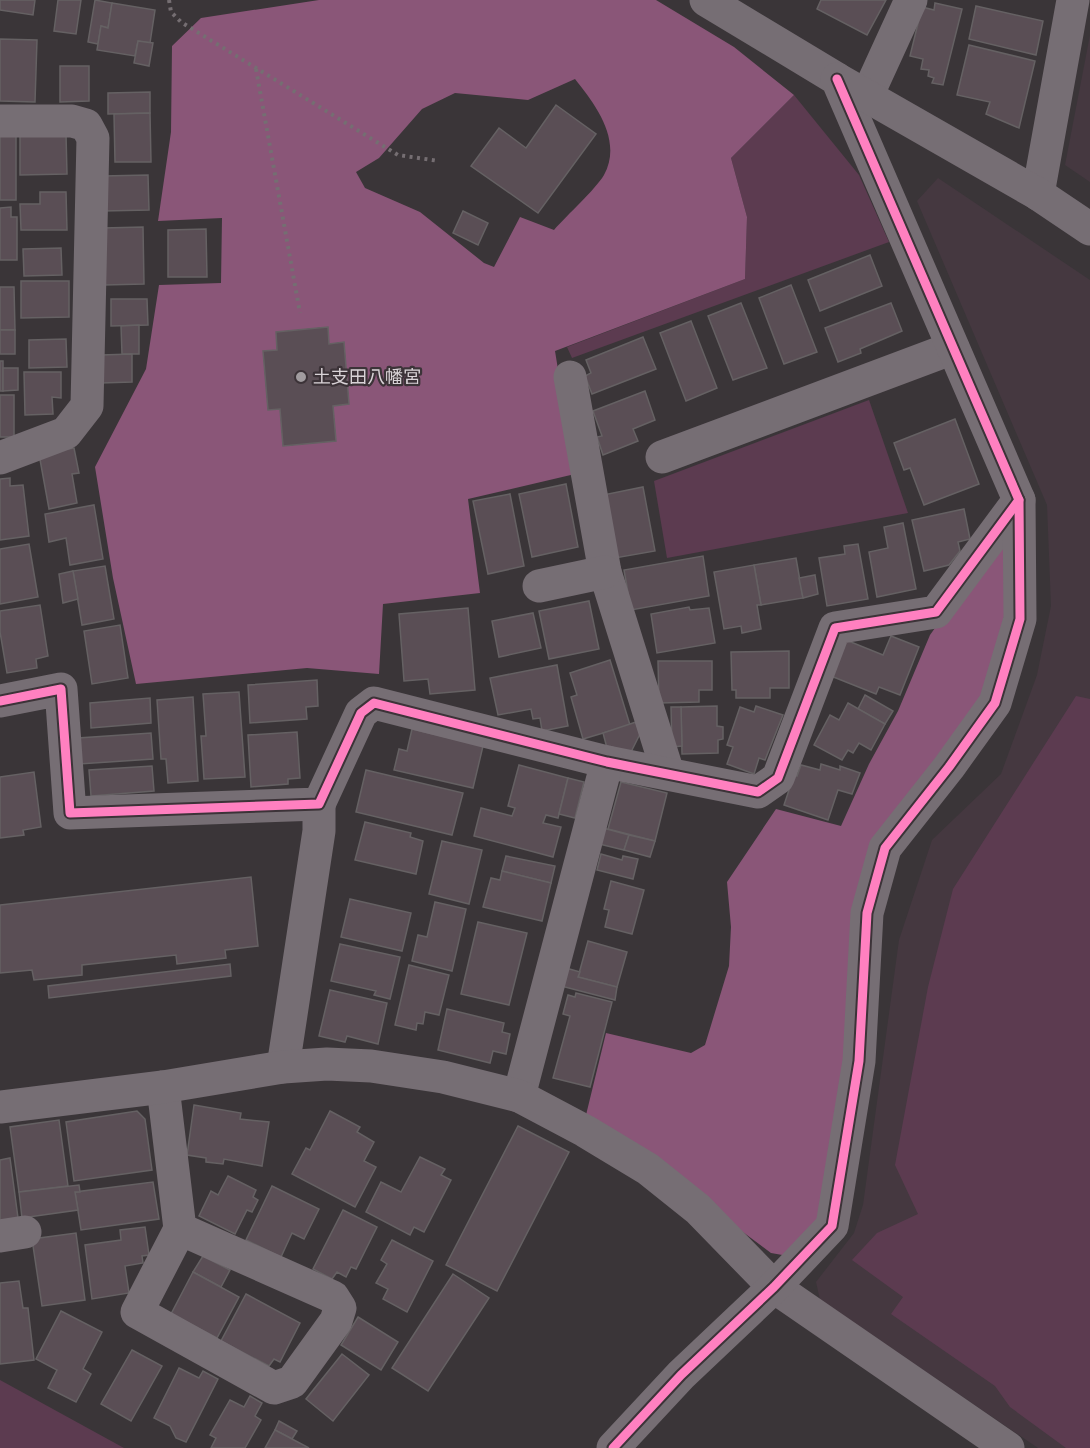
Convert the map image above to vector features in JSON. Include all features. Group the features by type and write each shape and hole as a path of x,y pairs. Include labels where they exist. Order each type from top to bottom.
{"street":[{"path":"706,0 837,80 1038,194 1090,229"},
{"path":"867,96 911,0"},
{"path":"1038,194 1073,0"},
{"path":"613,1448 681,1376 774,1287 832,1227 859,1061 867,913 885,848 949,767 995,703 1020,619 1019,500 837,80"},
{"path":"0,121 72,120 86,125 93,138 87,406 66,433 0,458"},
{"path":"662,457 953,348"},
{"path":"570,377 605,572 668,773"},
{"path":"283,1067 319,831 320,804 361,713 374,703 607,762 758,792 778,778 835,628 936,612 1019,500"},
{"path":"540,586 605,572"},
{"path":"0,701 61,689 70,813 320,804"},
{"path":"519,1096 607,762"},
{"path":"0,1107 163,1087 283,1067 327,1064 371,1066 443,1077 519,1096 648,1168 698,1209 774,1287 1008,1448"},
{"path":"163,1087 180,1229 136,1312 274,1388 292,1382 336,1321 340,1308 333,1297 180,1229"}],"path":[{"path":"169,0 171,12 181,22 398,155 439,161"},
{"path":"256,69 300,313"}],"shaded area":[{"path":"319,0 656,0 734,47 794,95 731,158 747,217 745,279 555,351 575,474 468,499 480,593 383,604 379,674 307,668 136,684 113,578 95,467 146,369 159,285 221,283 222,218 158,221 171,132 172,46 201,18","holes":["575,79 598,111 608,136 609,162 604,175 554,230 520,217 494,267 484,263 420,212 365,188 356,172 379,158 422,109 455,93 528,100","327,327 329,344 344,342 349,404 333,406 336,441 283,446 280,409 268,410 263,351 277,350 276,332"]},
{"path":"1090,35 1090,182 1065,165"},
{"path":"794,95 859,175 889,242 572,358 567,347 745,279 747,217 731,158"},
{"path":"938,178 1090,280 1090,1448 1038,1448 820,1300 816,1282 854,1233 863,1205 899,940 932,840 1001,774 1037,675 1051,606 1047,505 917,201"},
{"path":"869,400 908,513 667,558 654,481"},
{"path":"994,545 1003,545 1014,562 989,699 878,845 850,1060 821,1223 788,1256 771,1253 586,1115 606,1033 691,1053 705,1045 729,966 731,927 727,882 776,809 841,826 869,764 898,711 930,635"},
{"path":"1076,696 1090,699 1090,1448 1066,1448 1010,1407 995,1386 891,1314 903,1297 852,1260 877,1233 918,1214 895,1165 928,987 953,889"},
{"path":"0,1380 124,1448 0,1448"}],"building":[{"path":"0,0 35,0 33,15 0,10"},
{"path":"58,0 81,0 76,34 54,31"},
{"path":"95,0 112,3 108,28 101,26 98,44 88,42"},
{"path":"821,0 886,0 867,35 817,9"},
{"path":"112,3 155,10 150,43 138,41 135,56 97,50 101,26 108,28"},
{"path":"935,3 962,9 943,85 932,83 934,78 928,76 929,70 921,69 923,59 910,56 922,7 934,10"},
{"path":"976,6 1043,21 1036,55 969,39"},
{"path":"0,39 37,40 35,102 0,101"},
{"path":"138,41 153,43 149,66 134,63"},
{"path":"969,45 1035,61 1019,128 986,114 990,102 957,95"},
{"path":"60,66 89,66 89,101 60,102"},
{"path":"150,92 150,113 108,114 108,93"},
{"path":"556,105 596,134 538,213 471,166 499,128 526,148"},
{"path":"150,113 151,162 115,162 114,114"},
{"path":"66,134 67,174 20,175 20,135"},
{"path":"0,135 16,135 16,200 0,200"},
{"path":"148,175 149,210 103,211 103,176"},
{"path":"40,192 66,192 67,230 21,230 20,204 40,204"},
{"path":"11,207 11,217 17,217 17,260 0,260 0,208"},
{"path":"463,211 488,223 478,245 453,233"},
{"path":"143,227 144,284 104,285 103,228"},
{"path":"206,229 207,277 168,277 168,230"},
{"path":"61,248 62,275 24,276 23,249"},
{"path":"870,255 882,286 820,311 808,280"},
{"path":"21,281 69,281 69,317 21,318"},
{"path":"791,285 817,352 784,364 759,298"},
{"path":"0,287 14,287 15,330 0,330"},
{"path":"111,299 147,299 148,325 111,326"},
{"path":"741,303 767,368 733,380 708,316"},
{"path":"891,303 902,331 860,349 861,353 838,362 825,328"},
{"path":"691,321 717,388 686,401 660,333"},
{"path":"139,325 139,354 122,354 121,326"},
{"path":"328,327 329,344 344,342 349,404 333,406 336,441 283,446 280,409 268,410 263,351 277,350 276,332"},
{"path":"0,330 15,330 15,354 0,354"},
{"path":"643,337 656,369 592,394 585,376 591,373 586,360"},
{"path":"66,339 67,367 29,368 29,340"},
{"path":"132,354 132,382 101,383 101,355"},
{"path":"0,361 3,361 3,391 0,391"},
{"path":"3,368 18,368 18,390 3,391"},
{"path":"24,372 61,372 61,398 52,397 53,414 25,415"},
{"path":"645,391 655,420 633,429 638,441 603,455 597,437 602,436 593,411"},
{"path":"0,395 14,395 14,437 0,437"},
{"path":"955,419 979,484 924,505 910,468 904,470 894,443"},
{"path":"74,448 79,473 72,474 77,503 49,509 39,454"},
{"path":"10,478 10,486 23,485 29,536 0,540 0,479"},
{"path":"566,484 578,547 532,557 519,494"},
{"path":"643,487 655,551 615,558 603,495"},
{"path":"510,494 524,566 488,574 473,501"},
{"path":"94,505 103,559 70,565 66,538 49,542 45,514"},
{"path":"964,509 970,539 958,542 960,551 949,565 924,571 912,520"},
{"path":"903,523 916,589 877,597 869,552 888,548 884,527"},
{"path":"29,544 38,597 0,604 0,549"},
{"path":"858,544 868,599 827,606 819,558 845,554 844,546"},
{"path":"703,556 709,596 631,610 624,570"},
{"path":"796,558 803,598 761,605 754,565"},
{"path":"754,565 761,605 757,605 761,629 742,633 741,626 724,629 714,572"},
{"path":"105,566 114,619 82,625 73,571"},
{"path":"73,571 78,599 63,603 59,574"},
{"path":"815,575 818,594 803,598 799,578"},
{"path":"589,601 599,649 549,659 539,611"},
{"path":"40,605 48,656 36,659 37,668 7,673 0,632 0,611"},
{"path":"689,607 690,610 709,608 715,643 657,653 651,614"},
{"path":"468,608 475,690 430,694 428,679 404,681 399,614"},
{"path":"533,613 541,648 499,657 492,621"},
{"path":"120,625 128,678 92,684 84,631"},
{"path":"891,636 919,647 900,695 879,687 876,694 831,676 846,640 883,655"},
{"path":"789,651 789,688 770,688 770,698 736,698 736,690 732,690 731,652"},
{"path":"610,660 630,725 583,739 571,697 577,695 570,673"},
{"path":"658,661 712,661 712,690 699,690 699,702 659,703"},
{"path":"557,665 568,726 542,731 540,718 533,719 531,709 498,715 490,678"},
{"path":"317,680 318,706 306,707 307,719 250,723 248,685"},
{"path":"239,692 245,777 204,779 201,736 206,736 203,694"},
{"path":"865,695 893,711 885,724 858,709"},
{"path":"193,697 198,781 168,783 166,759 161,759 157,700"},
{"path":"150,698 151,723 91,728 90,703"},
{"path":"848,703 885,724 871,750 859,743 853,753 848,750 842,760 814,745 830,715 839,720"},
{"path":"717,706 717,726 723,727 723,739 718,740 718,753 682,754 681,707"},
{"path":"756,706 783,715 765,760 759,758 754,774 727,764 733,747 727,745 740,707 754,712"},
{"path":"671,707 681,707 682,746 672,747"},
{"path":"636,722 640,734 631,752 607,748 603,733"},
{"path":"412,729 483,746 473,788 394,770 399,749 407,751"},
{"path":"297,732 300,778 288,779 288,784 251,787 248,735"},
{"path":"151,733 153,759 79,764 78,738"},
{"path":"821,764 840,770 840,766 860,773 852,794 838,790 828,820 784,805 794,775 797,776 801,765 820,770"},
{"path":"519,765 568,778 558,818 546,815 543,823 561,827 553,857 474,836 481,808 512,816 515,808 508,806"},
{"path":"152,766 154,791 91,796 89,770"},
{"path":"366,770 463,793 452,835 356,812"},
{"path":"34,772 41,827 23,830 24,835 0,838 0,777"},
{"path":"568,778 584,782 575,818 559,814"},
{"path":"621,782 667,793 655,841 608,829"},
{"path":"365,822 411,833 410,837 423,841 416,874 355,860"},
{"path":"603,828 629,835 624,850 599,844"},
{"path":"629,835 655,841 650,857 624,850"},
{"path":"442,841 482,850 469,904 429,894"},
{"path":"601,854 622,860 623,856 638,859 633,879 597,870"},
{"path":"506,856 555,866 551,883 502,871"},
{"path":"502,871 551,883 542,921 483,907 491,878 500,880"},
{"path":"251,877 258,946 225,950 226,958 177,964 176,955 82,965 82,975 34,980 32,970 0,973 0,905"},
{"path":"611,881 644,890 632,934 605,927 609,910 604,909"},
{"path":"350,899 411,913 402,951 341,937"},
{"path":"435,902 466,909 452,971 412,961 418,935 427,937"},
{"path":"478,922 527,933 509,1005 461,994"},
{"path":"588,941 627,952 617,987 578,977"},
{"path":"340,944 400,957 390,999 374,995 376,991 331,981"},
{"path":"230,964 231,976 49,998 48,986"},
{"path":"409,965 449,975 439,1015 425,1012 423,1024 417,1023 416,1030 395,1025"},
{"path":"566,968 580,972 578,977 617,987 615,1000 561,986"},
{"path":"330,990 387,1003 378,1044 347,1036 345,1042 319,1036"},
{"path":"576,993 612,1002 590,1087 553,1078 570,1016 563,1014 568,995 575,997"},
{"path":"447,1009 504,1023 502,1032 510,1034 506,1054 493,1051 490,1063 438,1050"},
{"path":"194,1105 241,1113 240,1119 269,1122 262,1166 224,1159 223,1164 206,1162 206,1158 187,1155"},
{"path":"137,1111 145,1119 152,1170 74,1181 66,1122"},
{"path":"330,1111 360,1127 357,1132 374,1142 364,1161 376,1167 355,1207 292,1174 306,1148 310,1150"},
{"path":"59,1120 68,1186 19,1192 10,1127"},
{"path":"518,1126 569,1152 497,1291 446,1265"},
{"path":"420,1157 445,1169 441,1175 451,1180 424,1232 414,1227 410,1235 366,1212 381,1182 401,1192"},
{"path":"10,1158 18,1218 0,1221 0,1160"},
{"path":"228,1176 256,1190 253,1197 258,1200 252,1212 247,1210 235,1234 199,1216 211,1191 218,1195"},
{"path":"153,1182 159,1219 81,1230 75,1192"},
{"path":"79,1185 80,1192 75,1192 78,1210 22,1218 19,1192"},
{"path":"272,1186 319,1209 304,1239 292,1233 281,1257 246,1240"},
{"path":"343,1210 377,1227 356,1269 351,1267 346,1277 337,1272 332,1279 313,1269"},
{"path":"145,1227 149,1255 142,1256 143,1263 125,1266 129,1293 92,1299 85,1245 121,1240 120,1230"},
{"path":"76,1233 85,1300 42,1306 32,1239"},
{"path":"392,1240 433,1261 407,1312 383,1299 388,1289 376,1283 387,1264 381,1260"},
{"path":"203,1256 230,1270 221,1287 193,1272"},
{"path":"193,1272 239,1297 217,1338 171,1314"},
{"path":"453,1274 489,1298 428,1391 392,1368"},
{"path":"19,1281 23,1308 28,1308 34,1360 0,1364 0,1283"},
{"path":"246,1294 300,1323 280,1362 274,1359 269,1366 221,1341"},
{"path":"61,1311 102,1332 83,1369 91,1374 76,1402 48,1388 57,1370 36,1359"},
{"path":"358,1317 398,1342 381,1370 341,1345"},
{"path":"132,1350 162,1366 131,1421 101,1404"},
{"path":"342,1354 369,1375 333,1421 306,1399"},
{"path":"179,1368 199,1378 203,1371 218,1379 186,1442 176,1438 170,1426 154,1418"},
{"path":"250,1396 262,1403 255,1416 261,1420 245,1448 211,1448 216,1438 210,1435 230,1400 244,1407"},
{"path":"279,1421 297,1431 292,1439 275,1430"},
{"path":"275,1430 309,1448 265,1448"}],"cycle path":[{"path":"613,1448 681,1375 774,1287 832,1226 859,1061 867,913 885,848 949,767 995,703 1020,619 1019,500 837,79"},
{"path":"0,701 61,689 70,813 319,804 361,713 374,703 607,762 758,792 778,778 835,628 936,612 1019,500"}],"place":[{"name":"土支田八幡宮","path":"301,377"}]}
